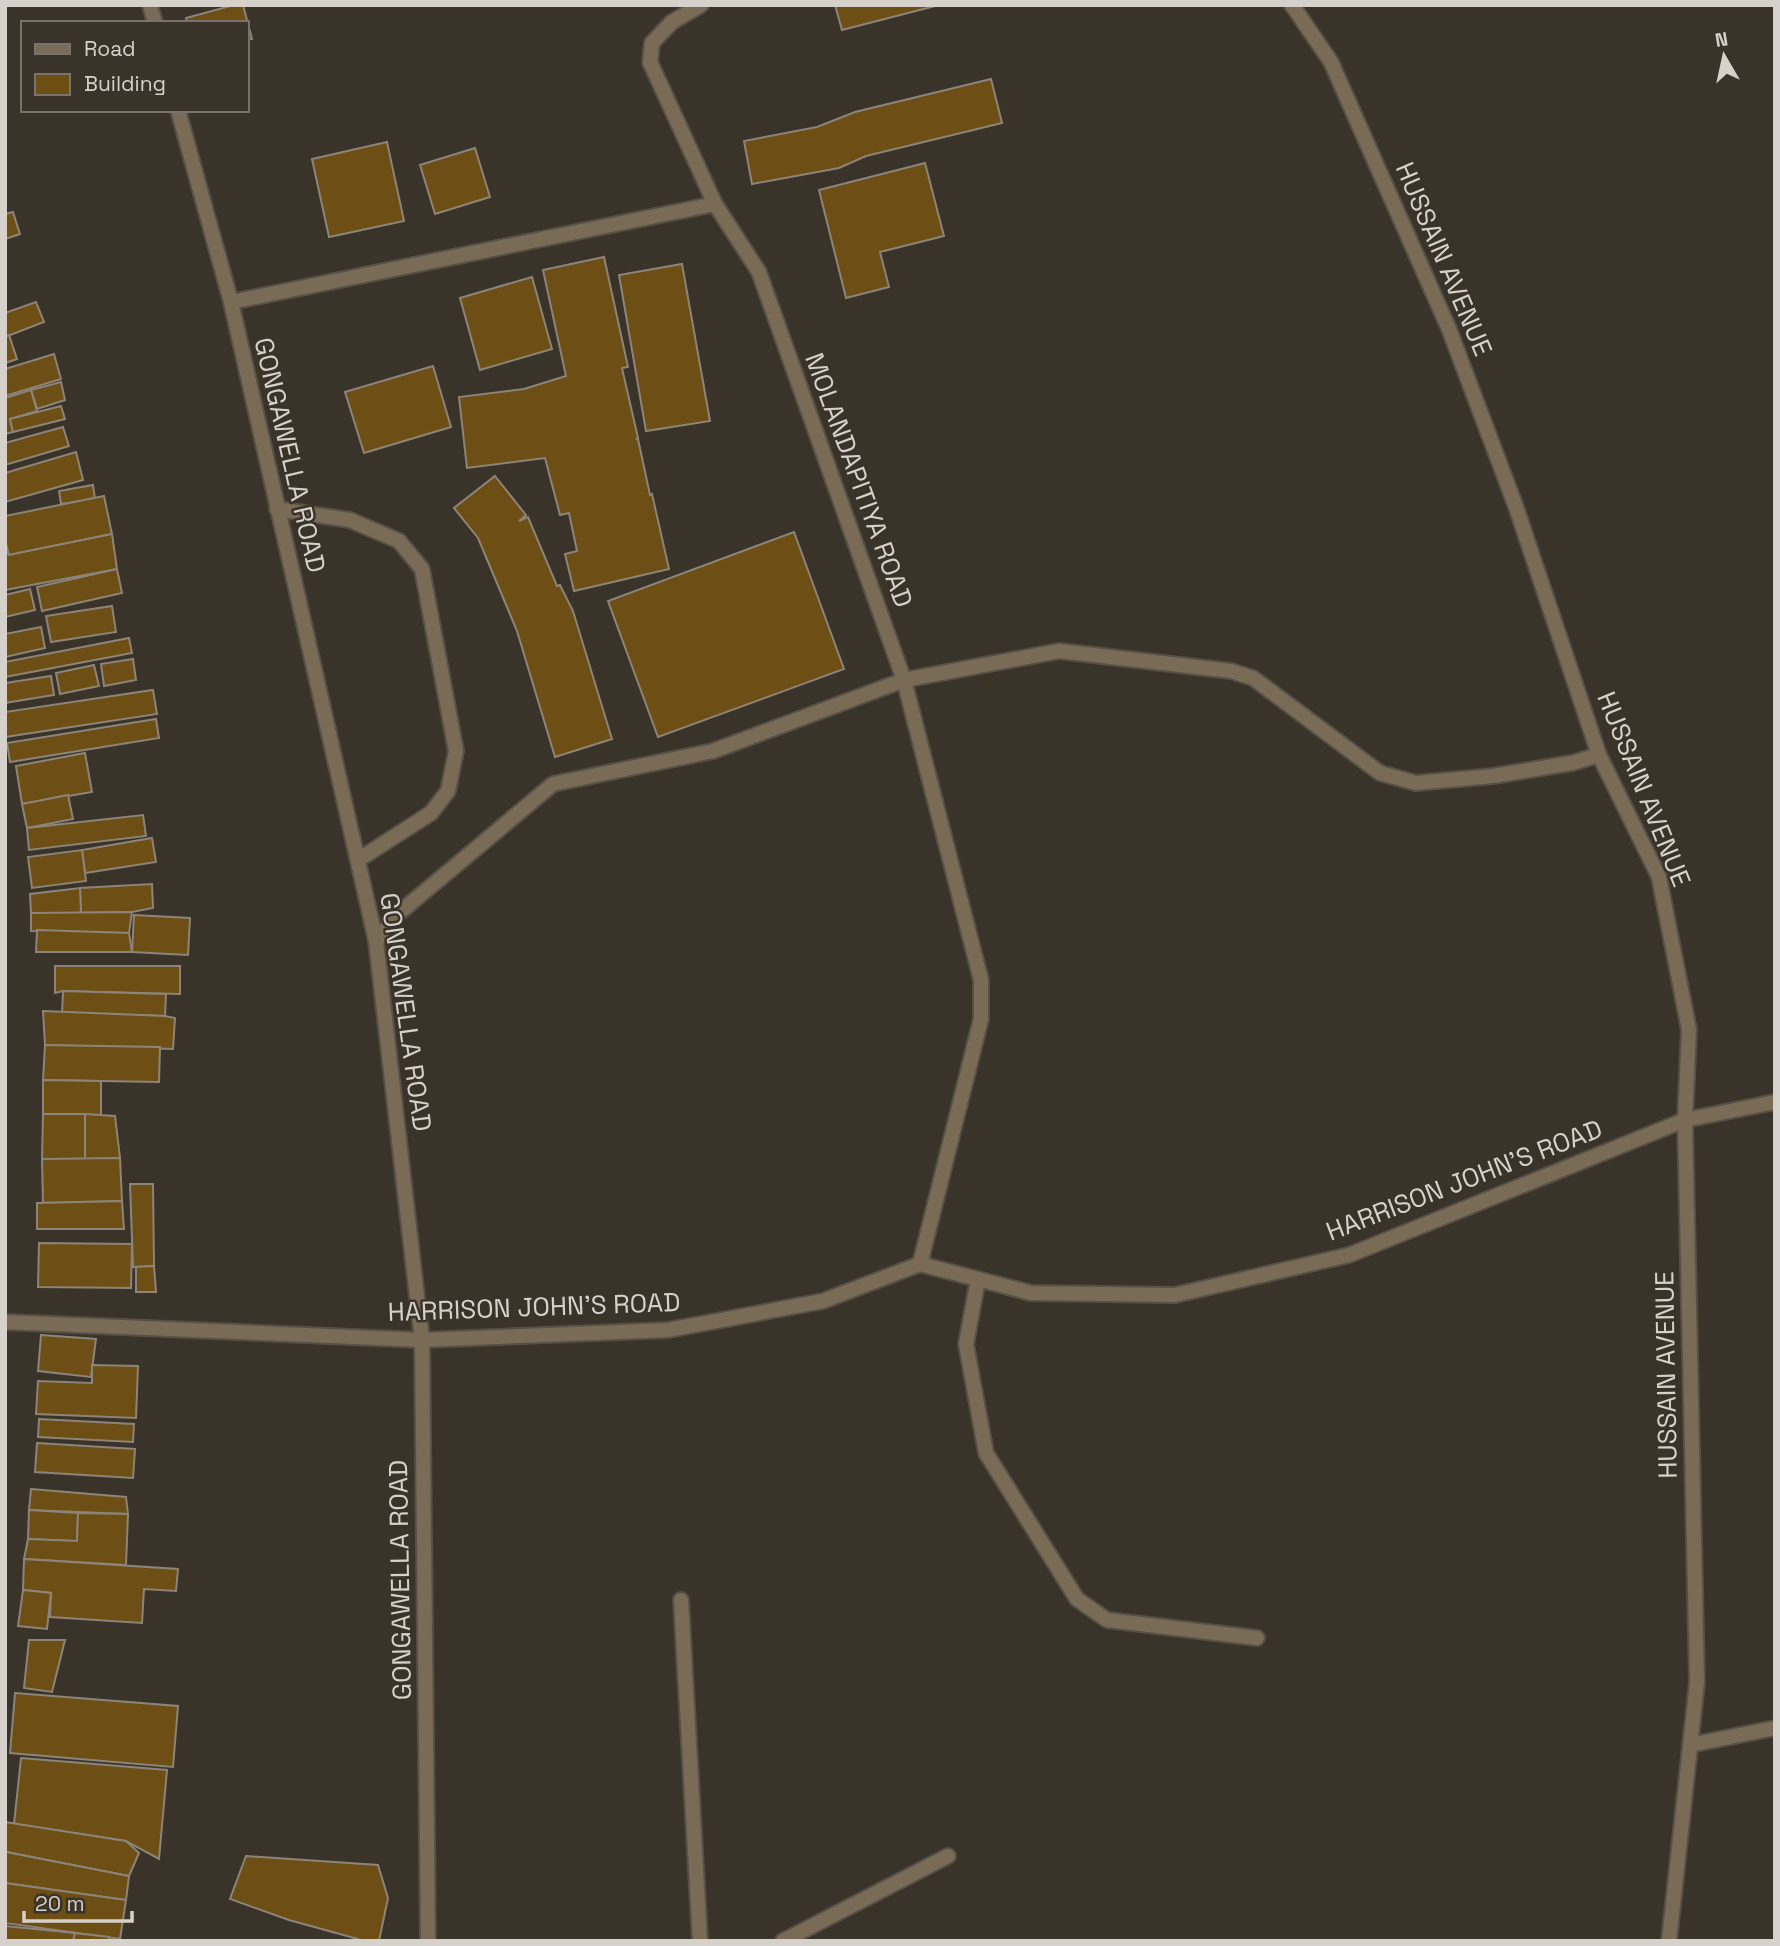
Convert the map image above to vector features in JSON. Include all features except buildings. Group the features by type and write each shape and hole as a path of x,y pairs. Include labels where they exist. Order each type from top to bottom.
{"street":[{"name":"MOLANDAPITIYA ROAD","path":"701,5 672,22 652,43 650,62 715,204 759,272 904,680 981,980 981,1019 920,1264"},
{"name":"HUSSAIN AVENUE","path":"1292,5 1331,62 1449,329 1516,507 1599,755 1659,877 1689,1030 1685,1120 1697,1682 1670,1941"},
{"name":"GONGAWELLA ROAD","path":"179,112 231,302 376,941 422,1339 428,1941"},
{"path":"231,302 715,204"},
{"path":"277,509 350,520 398,541 422,569 456,751 448,791 431,813 358,860"},
{"path":"376,941 399,913 553,784 713,751 904,680 1059,651 1231,671 1253,678 1380,773 1416,783 1493,776 1572,763 1599,755"},
{"name":"HARRISON JOHN'S ROAD","path":"5,1322 422,1339 668,1330 823,1301 920,1264 1031,1293 1175,1295 1349,1255 1685,1120 1775,1102"},
{"path":"978,1279 966,1344 986,1453 1077,1599 1107,1620 1257,1637"},
{"path":"681,1600 700,1941"},
{"path":"1690,1745 1775,1728"},
{"path":"783,1941 948,1856"}]}
